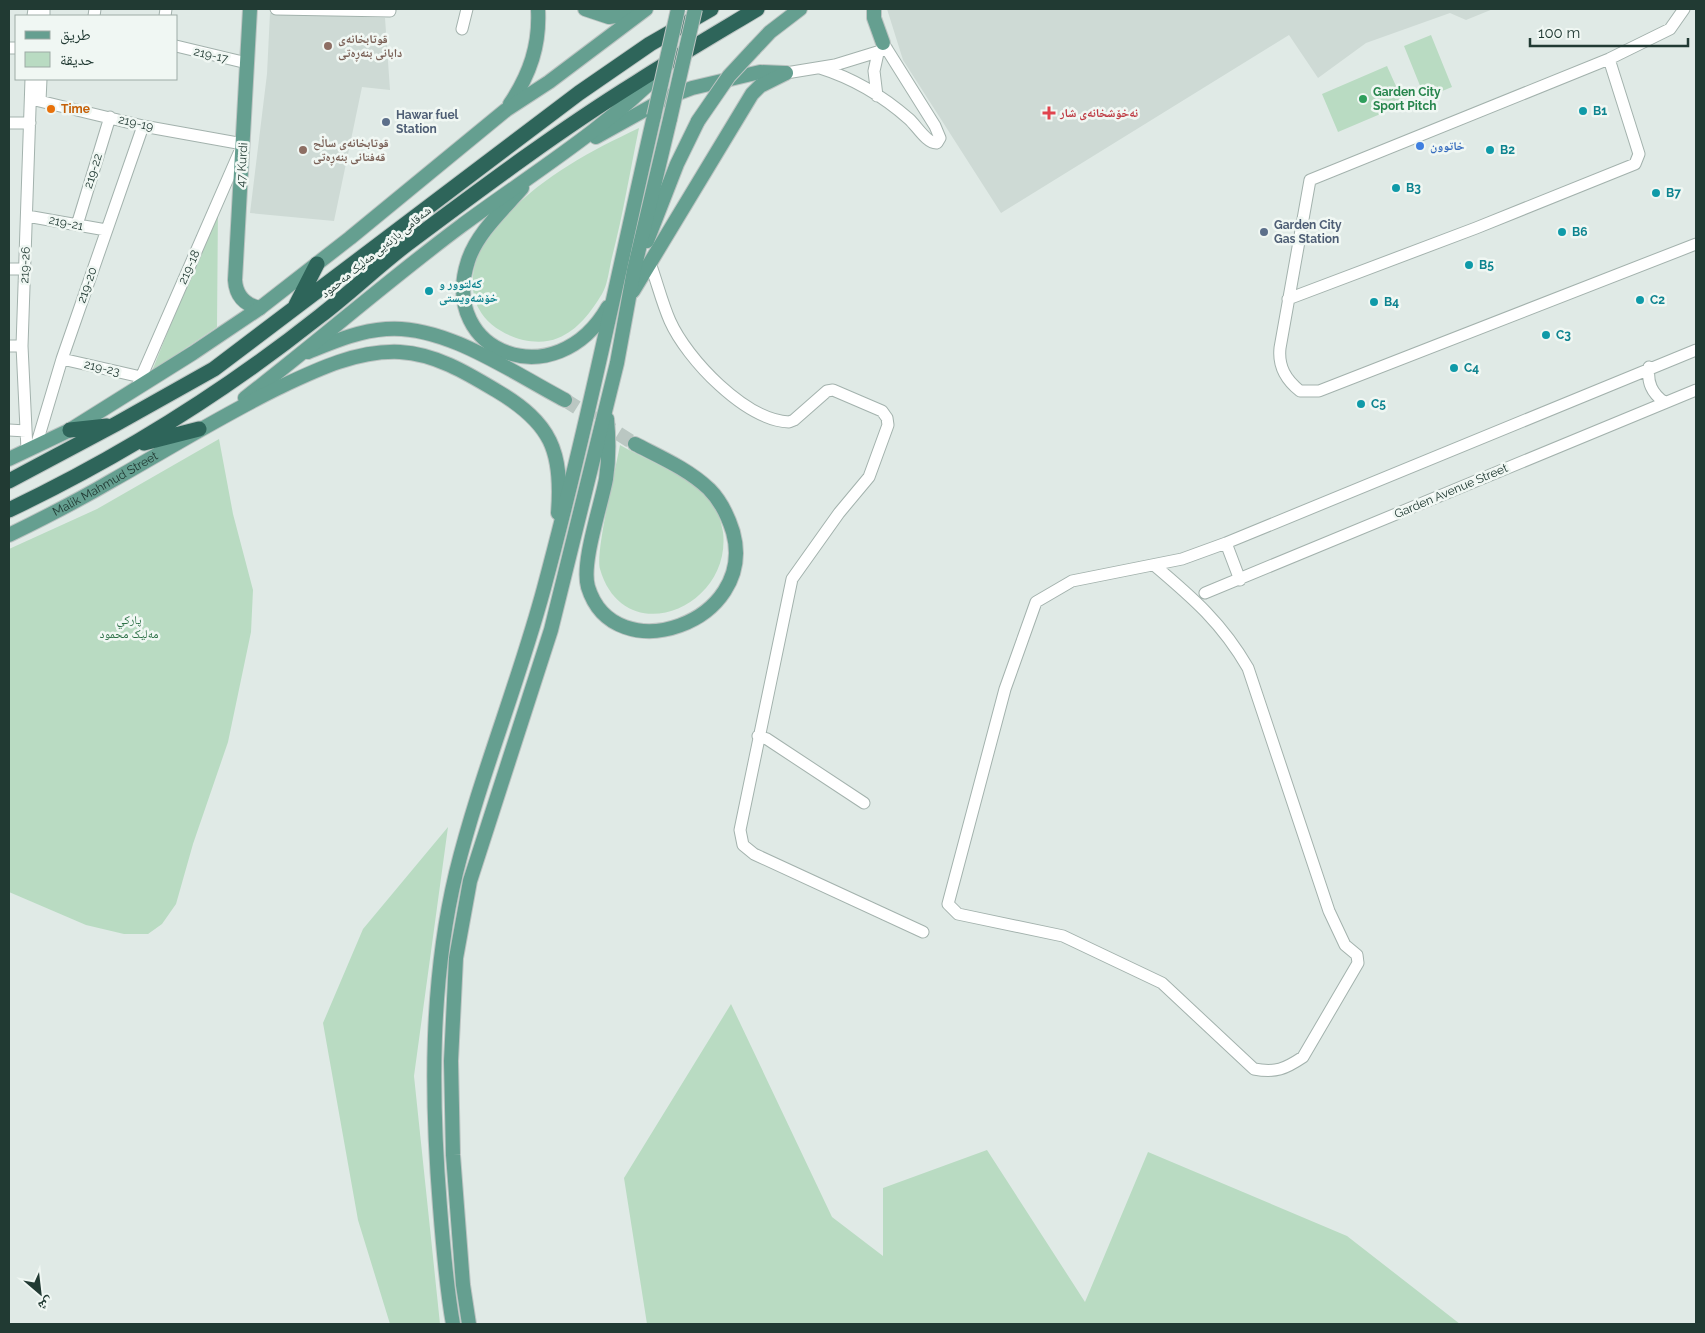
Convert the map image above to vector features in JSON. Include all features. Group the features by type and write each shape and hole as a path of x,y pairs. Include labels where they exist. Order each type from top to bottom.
{"highway":[{"name":"شەقامی بازنەیی مەلیک مەحمود","path":"9,482 214,369 292,311 352,262 579,93 650,44 711,9"},
{"name":"شەقامی بازنەیی مەلیک مەحمود","path":"9,510 66,483 133,446 251,368 320,316 405,246 550,140 674,59 757,9"},
{"path":"292,311 317,264"},
{"path":"70,430 116,424"},
{"path":"133,446 199,429"}],"main road":[{"name":"47 Kurdi","path":"250,9 235,286 244,301 260,308"},
{"path":"506,110 522,87 533,62 539,30 538,9"},
{"path":"585,9 609,17 643,11"},
{"path":"453,1324 447,1288 436,1141 435,1020 441,948 456,874 482,779 507,713 534,627 580,446 678,9"},
{"path":"469,1324 463,1285 453,1155 450,1062 456,958 470,881 551,630 606,407 637,256 695,9"},
{"path":"637,256 654,225 677,164 698,121 729,76 770,32 800,9"},
{"path":"874,9 874,18 883,48"},
{"path":"9,459 70,430 139,383 260,308 506,110 550,82 643,11"},
{"path":"566,152 623,108 674,59"},
{"path":"199,429 232,407 393,278 538,170 566,152 668,97 692,88 760,72 786,73"},
{"path":"629,298 752,94 760,86 786,73"},
{"path":"538,170 484,233 468,260 463,284 463,297 472,321 489,343 512,355 537,358 550,356 579,341 598,322 613,297"},
{"path":"296,357 339,340 371,331 399,328 415,330 445,337 565,400"},
{"path":"199,429 259,397 340,361 385,352 420,354 436,359 467,373 510,398 535,417 543,429 557,462 558,508 554,549"},
{"path":"606,407 610,452 598,516 586,564 588,588 601,610 620,624 642,631 659,632 676,628 705,612 727,589 733,573 736,542 730,522 721,504 709,490 665,459 634,444"},
{"name":"Malik Mahmud Street","path":"9,535 59,510 199,429"},
{"path":"534,627 551,630"}],"street":[{"path":"276,9 390,12"},
{"path":"462,29 467,9"},
{"path":"1684,9 1670,28 1609,59 1310,180 1288,299 1279,355 1280,366 1295,387 1300,391 1312,392 1696,244"},
{"name":"219-17","path":"178,46 247,63"},
{"path":"820,68 849,79 877,96 907,117 929,142 934,144 939,142 940,136 935,126 883,48"},
{"path":"786,73 820,68 883,48"},
{"path":"877,96 874,71 883,48"},
{"path":"1288,299 1476,228 1635,164 1639,154 1609,59"},
{"name":"219-26","path":"31,80 35,100 30,123 22,346 26,431 31,448"},
{"path":"35,100 41,80"},
{"name":"219-19","path":"35,100 143,126 243,144"},
{"name":"219-22","path":"77,225 110,117"},
{"path":"9,123 30,123"},
{"name":"219-20","path":"31,448 143,126"},
{"name":"219-18","path":"139,383 243,144"},
{"name":"219-21","path":"27,216 106,230"},
{"path":"650,263 670,322 699,365 752,411 789,422 794,420 826,391 834,390 882,411 887,418 888,425 869,477 838,513 792,579 740,830 743,845 754,854 923,932"},
{"path":"9,269 25,270"},
{"path":"9,346 22,346"},
{"path":"1154,565 1198,602 1231,639 1248,668 1329,911 1345,945 1357,955 1358,963 1303,1057 1288,1066 1271,1072 1254,1069 1162,983 1063,936 958,914 948,904 1006,690 1036,602 1072,581 1182,559 1226,543 1649,367 1696,350"},
{"name":"219-23","path":"62,359 139,383"},
{"path":"1649,367 1650,386 1656,396 1664,402"},
{"name":"Garden Avenue Street","path":"1205,593 1696,390"},
{"path":"9,430 26,431"},
{"path":"1226,543 1240,580"},
{"path":"758,736 766,739 864,803"}],"shaded area":[{"name":"نەخۆشخانەی شار","path":"887,9 1493,9 1466,20 1450,13 1366,43 1318,78 1289,35 1001,213 903,60"},
{"name":"قوتابخانەی ساڵح قەفتانی بنەڕەتی","path":"270,13 385,18 390,90 362,87 334,221 250,213 267,74"}],"green space":[{"name":"Garden City Sport Pitch","path":"1431,35 1452,87 1425,98 1404,46"},
{"name":"Garden City Sport Pitch","path":"1387,66 1404,104 1338,132 1322,94"},
{"path":"639,128 607,281 602,294 593,307 572,330 565,335 548,341 537,342 514,337 493,326 479,309 474,293 473,281 478,256 493,232 524,199 559,171 598,148"},
{"path":"218,206 217,327 152,371"},
{"name":"پارکي مەليک محمود","path":"219,439 233,514 253,590 251,632 228,742 193,844 176,904 162,924 148,934 124,934 86,925 9,892 9,549 97,509"},
{"path":"620,445 669,470 693,485 704,494 717,510 723,532 721,559 711,582 694,599 674,610 652,614 631,609 613,594 600,569 600,546"},
{"path":"448,827 414,1076 440,1324 390,1324 358,1220 323,1023 363,929"},
{"path":"731,1004 832,1217 883,1256 883,1188 987,1150 1085,1302 1148,1152 1347,1236 1460,1324 647,1324 624,1178"}],"tunnel":[{"path":"565,400 635,444"}],"place":[{"name":"قوتابخانەی دابانی بنەڕەتی","path":"328,46"},
{"name":"Garden City Sport Pitch","path":"1363,99"},
{"name":"Time","path":"51,109"},
{"name":"B1","path":"1583,111"},
{"name":"نەخۆشخانەی شار","path":"1049,113"},
{"name":"Hawar fuel Station","path":"386,122"},
{"name":"خاتوون","path":"1420,146"},
{"name":"قوتابخانەی ساڵح قەفتانی بنەڕەتی","path":"303,150"},
{"name":"B2","path":"1490,150"},
{"name":"B3","path":"1396,188"},
{"name":"B7","path":"1656,193"},
{"name":"Garden City Gas Station","path":"1264,232"},
{"name":"B6","path":"1562,232"},
{"name":"B5","path":"1469,265"},
{"name":"کەلتوور و خۆشەویستی","path":"429,291"},
{"name":"C2","path":"1640,300"},
{"name":"B4","path":"1374,302"},
{"name":"C3","path":"1546,335"},
{"name":"C4","path":"1454,368"},
{"name":"C5","path":"1361,404"}]}
